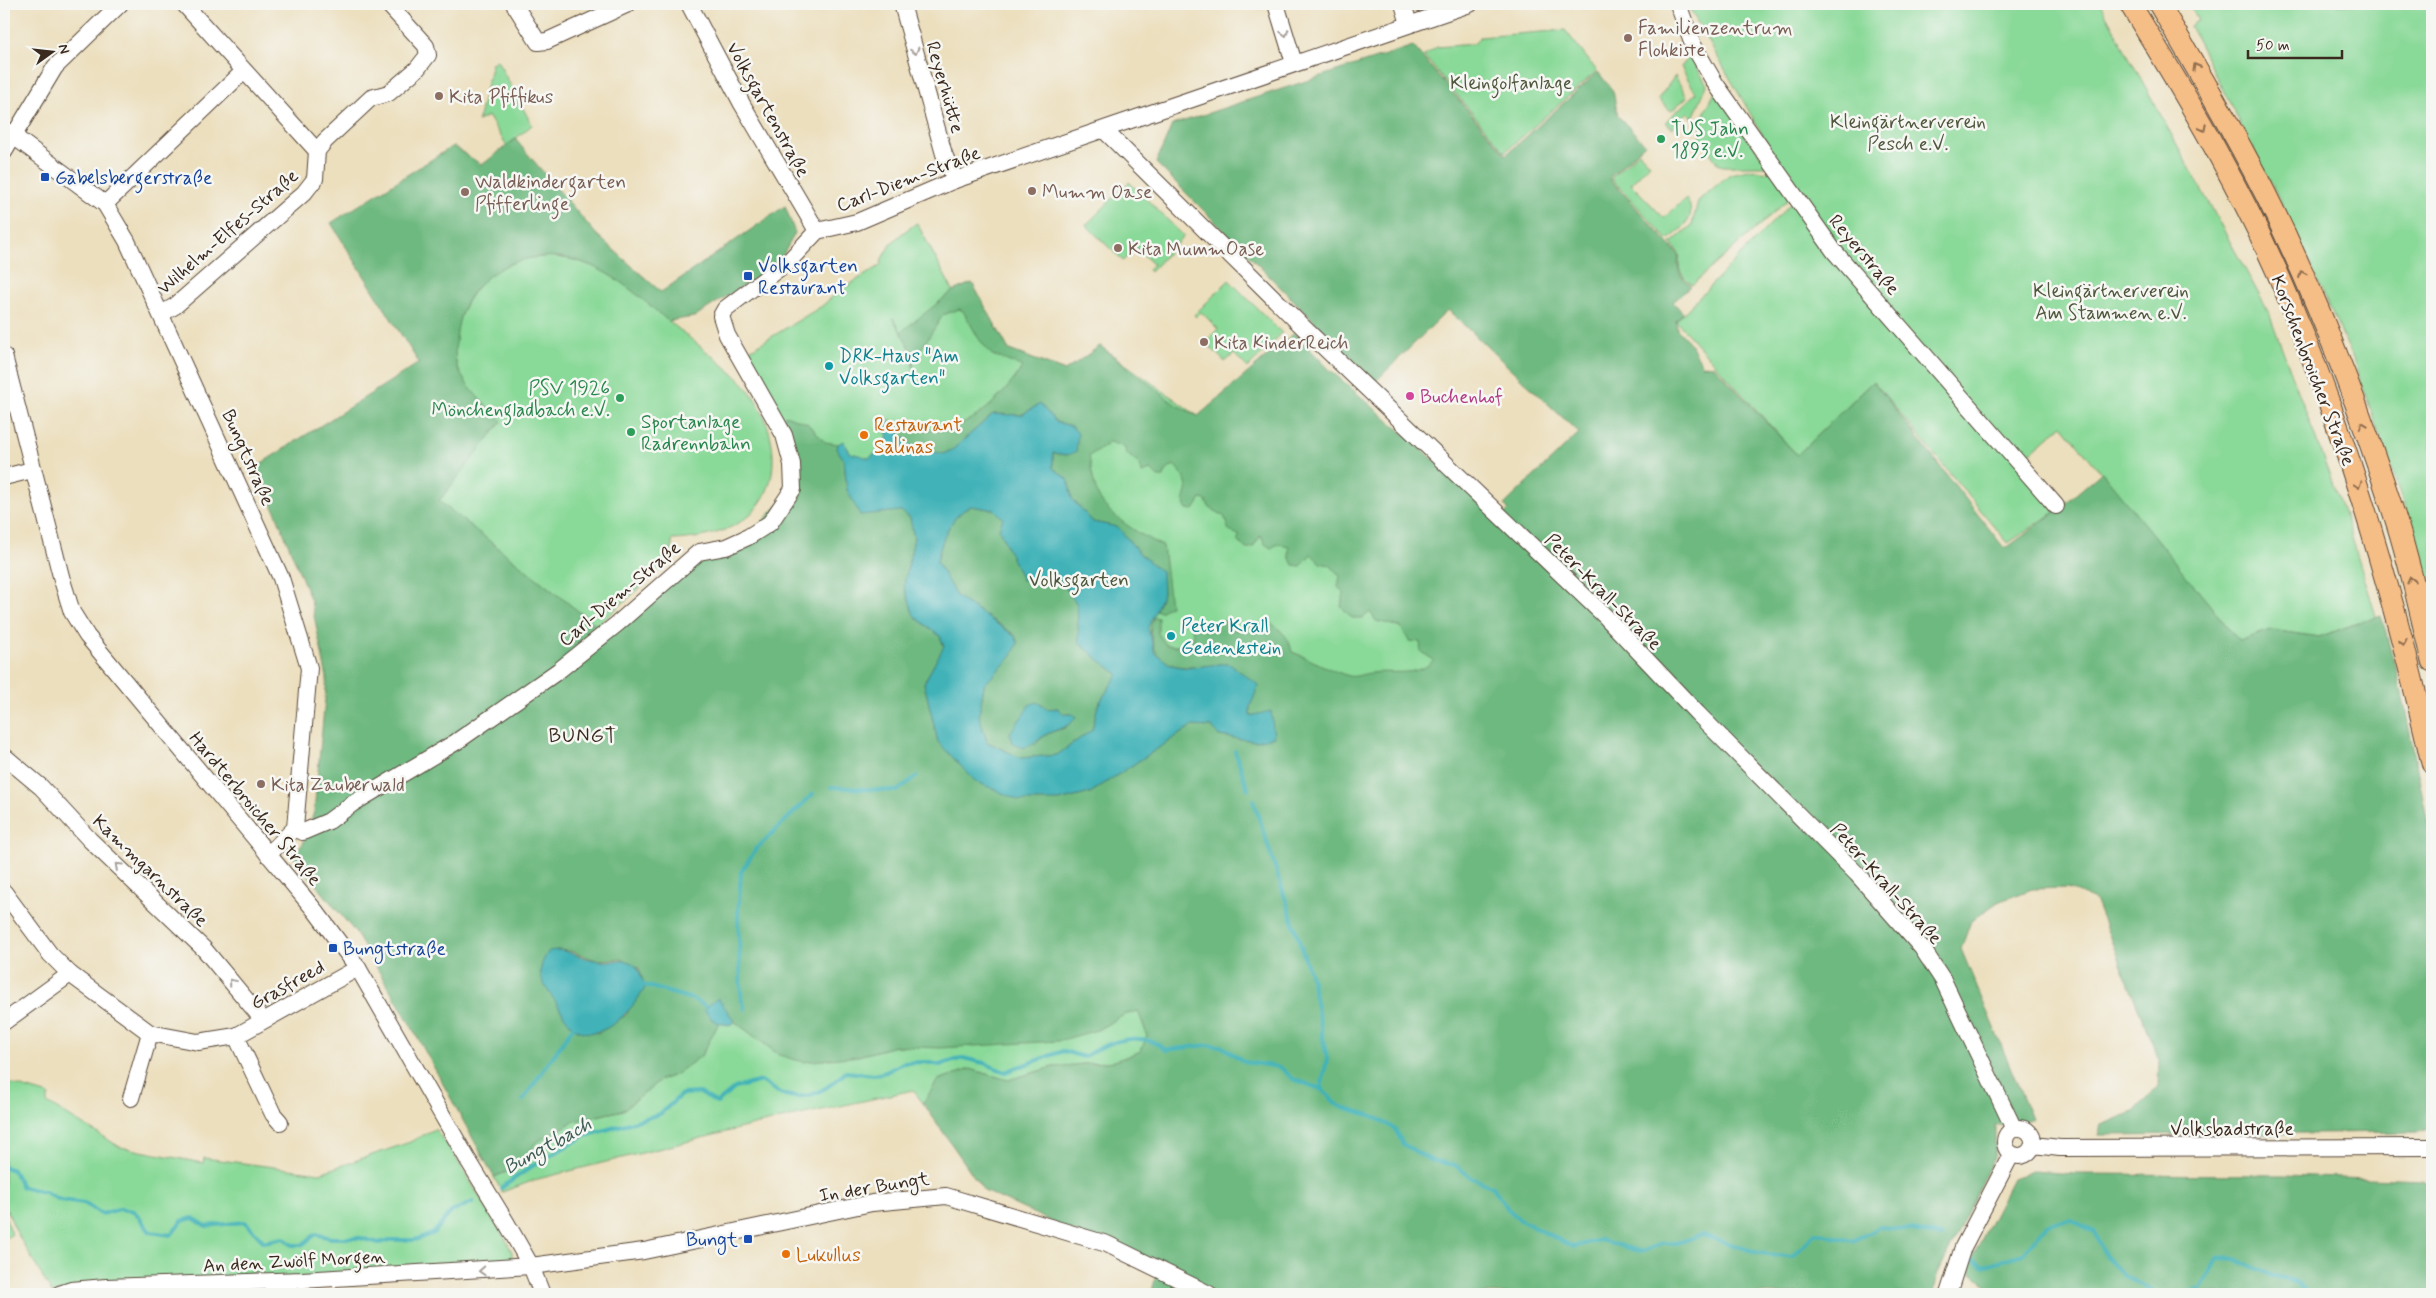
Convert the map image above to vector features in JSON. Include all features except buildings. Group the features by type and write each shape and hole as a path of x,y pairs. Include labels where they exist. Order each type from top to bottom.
{"main road":[{"name":"Korschenbroicher Straße","path":"2130,4 2180,85 2239,194 2289,300 2334,413 2372,528 2414,686 2432,763"},
{"name":"Korschenbroicher Straße","path":"2159,4 2220,108 2267,197 2310,292 2355,404 2395,516 2432,661"}],"street":[{"path":"4,152 9,132 55,67 120,4"},
{"path":"184,4 316,151 371,98 389,93 417,68 428,55 426,46 388,4"},
{"path":"514,4 538,42 547,41 628,4"},
{"name":"Volksgartenstraße","path":"688,4 746,111 817,231"},
{"name":"Reyerhütte","path":"902,4 944,154 955,180"},
{"path":"1276,4 1294,63"},
{"path":"1403,4 1409,24"},
{"name":"Carl-Diem-Straße","path":"295,828 303,832 329,821 352,804 456,742 558,671 617,624 699,552 726,547 770,523 793,489 792,464 784,435 727,335 721,316 725,309 790,260 817,231 856,222 955,180 1470,4"},
{"name":"Reyerstraße","path":"1678,4 1694,45 1714,83 1834,251 2056,506"},
{"path":"104,204 244,71"},
{"name":"Peter-Krall-Straße","path":"1104,130 1317,341 1606,617 1697,714 1857,874 1922,948 1943,980 2014,1129"},
{"name":"Bungtstraße","path":"9,132 104,204 127,241 281,578 309,668 295,828"},
{"name":"Wilhelm-Elfes-Straße","path":"161,314 175,306 304,193 315,179 316,151"},
{"name":"Hardterbroicher Straße","path":"4,356 32,470 72,612 87,636 268,855 358,968 531,1266 542,1294"},
{"path":"4,478 32,470"},
{"name":"Kammgarnstraße","path":"4,756 41,787 90,840 204,949 263,1020"},
{"path":"268,855 295,828"},
{"name":"Grasfreed","path":"4,892 50,954 70,974 150,1033 198,1042 236,1036 358,968"},
{"path":"4,1022 70,974"},
{"path":"131,1098 150,1033"},
{"path":"236,1036 273,1114 280,1122"},
{"path":"2022,1128 2032,1138 2033,1145 2024,1156 2011,1155 2006,1149 2004,1141 2008,1133 2014,1129 2022,1128"},
{"name":"Volksbadstraße","path":"2033,1145 2060,1148 2432,1147"},
{"path":"1948,1294 1963,1247 2011,1155"},
{"name":"In der Bungt","path":"531,1266 644,1251 872,1203 946,1196 1107,1244 1209,1294"},
{"name":"An den Zwölf Morgen","path":"59,1294 71,1290 106,1287 302,1280 531,1266"}],"green space":[{"path":"1687,4 2100,4 2269,313 2349,528 2376,616 2319,637 2271,630 2239,641 2062,425 2023,459 2055,512 2008,543 1873,381 1797,455 1676,321 1798,196"},
{"path":"2188,4 2432,4 2432,603 2416,540 2352,356 2289,218 2190,26 2199,20"},
{"name":"Kleingolfanlage","path":"1565,30 1597,71 1505,152 1424,56 1437,47 1474,44 1480,37"},
{"path":"1413,46 1506,155 1598,72 1613,91 1618,116 1645,144 1609,178 1679,255 1678,265 1680,272 1691,286 1673,302 1683,313 1676,320 1677,329 1691,344 1702,365 1714,366 1797,455 1873,381 2005,549 2055,512 2102,472 2239,641 2271,630 2319,637 2381,615 2402,693 2432,844 2432,1128 2417,1132 2098,1135 2101,1125 2134,1112 2158,1086 2159,1060 2095,900 2067,888 2032,889 1998,902 1971,921 1961,949 2032,1119 1995,1125 1995,1155 1937,1275 1934,1294 1151,1294 1158,1270 984,1191 923,1103 938,1080 970,1069 1008,1080 1053,1067 1115,1061 1141,1051 1147,1035 1138,1011 1124,1015 1097,1030 1058,1041 940,1048 895,1046 858,1056 803,1062 779,1055 734,1021 735,1018 711,1019 719,1023 701,1056 675,1075 660,1080 623,1110 575,1121 535,1143 523,1165 494,1177 403,1011 355,932 295,859 293,853 303,844 314,812 327,678 311,601 257,466 419,363 331,223 453,146 482,165 515,139 596,234 661,292 785,206 795,233 783,255 774,266 694,317 668,321 618,280 584,263 563,258 542,257 522,260 503,267 486,278 473,293 463,311 457,332 456,360 458,369 467,384 502,421 439,501 597,626 598,638 677,572 748,537 793,489 784,435 785,415 807,423 825,442 838,444 837,449 844,459 847,490 902,511 910,517 914,538 904,586 914,616 940,636 944,647 924,683 938,742 1059,801 1090,793 1192,726 1212,727 1219,736 1234,738 1250,716 1250,707 1228,663 1184,667 1164,661 1157,654 1151,633 1151,624 1154,617 1158,618 1158,633 1166,645 1175,646 1194,638 1192,628 1225,620 1227,628 1236,630 1271,623 1285,635 1292,652 1351,676 1380,672 1412,671 1427,666 1434,660 1421,652 1420,642 1409,641 1401,627 1376,621 1370,612 1363,618 1352,618 1341,606 1344,594 1338,587 1340,576 1330,565 1320,563 1311,554 1301,566 1293,565 1289,556 1289,546 1278,544 1271,548 1265,544 1261,535 1253,547 1246,549 1238,541 1239,535 1229,531 1224,516 1210,508 1205,500 1201,499 1194,510 1186,509 1184,498 1187,485 1174,465 1166,471 1164,477 1158,477 1151,470 1142,473 1140,465 1127,454 1124,447 1110,442 1089,456 1094,485 1105,507 1138,533 1163,546 1170,606 1160,612 1156,610 1163,593 1162,572 1140,554 1118,527 1093,522 1072,499 1068,479 1053,468 1053,453 1067,455 1071,426 1056,422 1040,404 1021,415 993,414 952,450 943,454 912,446 885,419 919,429 936,430 951,428 980,414 1004,392 1023,367 992,355 979,339 963,311 959,309 943,315 913,362 914,373 911,350 893,318 901,332 953,291 972,283 1009,350 1065,371 1100,346 1176,405 1198,416 1294,333 1330,370 1500,517 1509,510 1504,505 1579,433 1448,310 1375,382 1156,163 1172,125","holes":["557,950 570,951 596,960 621,959 639,968 644,985 626,1015 598,1033 579,1031 568,1021"]},
{"path":"1690,56 1707,85 1693,118 1688,112 1672,128 1665,122 1696,93 1681,67"},
{"path":"497,60 532,125 507,146 488,116 478,121 492,63"},
{"path":"1675,76 1687,97 1671,111 1658,99"},
{"path":"1716,90 1768,166 1723,166 1718,164 1700,138 1704,114"},
{"path":"1639,152 1650,164 1631,184 1664,218 1686,198 1690,205 1690,217 1687,222 1679,232 1668,240 1611,178"},
{"path":"1749,170 1772,172 1790,198 1692,285 1681,272 1679,265 1680,255 1671,243 1692,225 1698,201 1730,174"},
{"path":"1129,182 1184,236 1150,272 1148,270 1153,264 1136,248 1123,261 1086,225"},
{"name":"Volksgarten","path":"917,223 953,291 972,283 1009,350 1065,371 1100,346 1492,632 1283,747 959,798 745,353 822,306 840,290 880,266 889,246"},
{"name":"Sportanlage Radrennbahn","path":"550,256 580,262 598,269 623,284 736,376 747,388 764,416 770,432 773,449 773,466 770,482 764,497 756,508 747,517 724,530 699,537 672,540 672,559 597,626 438,501 502,421 471,390 458,368 455,336 459,319 476,289 501,266 520,259"},
{"path":"1229,280 1282,333 1248,368 1234,354 1225,362 1205,342 1218,329 1201,312 1196,317 1194,315"},
{"path":"971,506 995,510 1057,575 1077,604 1079,642 1118,674 1098,705 1092,730 1057,755 1021,758 987,742 979,715 984,685 1011,657 1015,635 956,596 937,563 944,537 957,516","holes":["1043,704 1047,709 1058,708 1064,714 1072,714 1066,728 1049,734 1035,745 1016,722"]},
{"path":"1139,1011 1147,1035 1142,1051 1115,1061 1053,1067 1008,1080 970,1069 938,1080 923,1103 913,1090 754,1125 538,1179 502,1192 494,1177 523,1165 535,1143 575,1121 623,1110 660,1080 675,1075 701,1056 719,1023 729,1025 734,1021 779,1055 858,1056 895,1046 1097,1030 1124,1015"},
{"path":"4,1082 49,1095 47,1103 120,1147 203,1163 204,1158 320,1173 410,1142 435,1129 451,1150 506,1240 512,1252 512,1259 504,1266 52,1293 18,1235 4,1204"},
{"path":"2033,1171 2074,1174 2284,1175 2423,1180 2432,1185 2432,1294 1998,1294 1972,1274 1969,1264 2013,1178"},
{"path":"4,1213 12,1234 4,1240"}],"water":[{"path":"1040,404 1056,422 1071,426 1078,433 1076,452 1067,455 1053,453 1053,468 1068,479 1072,499 1093,522 1118,527 1140,554 1162,572 1163,593 1148,628 1155,653 1171,665 1187,668 1228,663 1259,685 1250,707 1250,716 1271,711 1274,737 1255,741 1219,736 1212,727 1192,726 1090,793 1059,801 1020,801 975,781 938,742 924,683 944,646 940,636 914,616 904,585 914,538 910,518 901,511 860,515 847,490 844,460 837,449 838,444 843,441 851,453 869,458 884,448 888,436 880,422 885,419 912,446 943,454 952,450 993,414 1021,415","holes":["971,506 995,510 1003,518 999,529 1022,580 1057,575 1077,604 1079,642 1118,674 1098,705 1092,730 1057,755 1021,758 987,742 979,715 984,685 1011,657 1018,643 1015,636 956,596 937,562 944,537 957,516"]},
{"path":"1037,702 1047,709 1058,708 1064,714 1072,714 1076,717 1066,727 1048,733 1033,744 1023,748 1013,743 1010,733 1029,705"},
{"path":"557,950 595,960 627,961 632,963 637,968 645,988 626,1013 609,1027 590,1033 580,1031 566,1019 542,979 541,966 544,960 549,951"},
{"path":"718,998 734,1020 732,1024 723,1024 715,1021 704,1009"}],"waterway":[{"path":"1235,751 1248,789"},
{"path":"831,787 897,791 917,776"},
{"path":"745,1009 741,997 738,917 741,872 756,849 813,794"},
{"path":"1253,800 1311,977 1327,1059 1321,1089"},
{"path":"644,985 692,999 705,1006"},
{"path":"523,1100 574,1026"},
{"name":"Bungtbach","path":"501,1188 535,1164 585,1136 660,1114 682,1094 700,1093 717,1103 735,1088 761,1081 785,1095 811,1095 826,1088 846,1072 875,1075 886,1072 903,1063 925,1062 940,1065 963,1058 984,1063 1005,1072 1063,1051 1084,1057 1114,1042 1136,1039 1157,1044 1166,1050 1208,1045 1221,1046 1245,1062 1280,1067 1293,1079 1321,1089 1339,1106 1373,1116 1395,1129 1403,1144 1430,1160 1455,1165 1472,1178 1493,1187 1508,1209 1520,1220 1573,1247 1600,1240 1642,1252 1662,1243 1677,1243 1702,1235 1759,1253 1793,1257 1815,1233 1853,1241 1880,1227 1912,1230 1942,1236"},
{"name":"Bungtbach","path":"4,1167 13,1170 22,1187 45,1192 60,1200 84,1203 102,1214 119,1209 134,1211 150,1232 171,1235 182,1221 193,1218 206,1226 245,1222 264,1242 284,1238 292,1245 302,1245 316,1234 331,1238 360,1238 379,1243 390,1240 415,1240 434,1233 451,1212 473,1202"},
{"name":"Bungtbach","path":"1973,1259 1983,1266 2023,1254 2047,1224 2072,1220 2094,1232 2105,1255 2125,1277 2155,1291 2168,1294"},
{"name":"Bungtbach","path":"2188,1294 2203,1288 2217,1258 2235,1259 2274,1276 2295,1281 2309,1294"}],"place":[{"name":"Familienzentrum Flohkiste","path":"1628,38"},
{"name":"Kita Pfiffikus","path":"439,96"},
{"name":"TUS Jahn 1893 e.V.","path":"1661,139"},
{"name":"Gabelsbergerstraße","path":"45,177"},
{"name":"Mumm Oase","path":"1032,191"},
{"name":"Waldkindergarten Pfifferlinge","path":"465,192"},
{"name":"Kita MummOase","path":"1118,248"},
{"name":"Volksgarten Restaurant","path":"748,276"},
{"name":"Kita KinderReich","path":"1204,342"},
{"name":"DRK-Haus \"Am Volksgarten\"","path":"829,366"},
{"name":"Buchenhof","path":"1410,396"},
{"name":"PSV 1926 Mönchengladbach e.V.","path":"620,398"},
{"name":"Sportanlage Radrennbahn","path":"631,432"},
{"name":"Restaurant Salinas","path":"864,435"},
{"name":"Peter Krall Gedenkstein","path":"1171,636"},
{"name":"Kita Zauberwald","path":"261,784"},
{"name":"Bungtstraße","path":"333,948"},
{"name":"Bungt","path":"748,1239"},
{"name":"Lukullus","path":"786,1254"}],"district":[{"name":"BUNGT","path":"583,735"}],"park label":[{"name":"Kleingärtnerverein Pesch e.V.","path":"1908,132"},
{"name":"Kleingärtnerverein Am Stammen e.V.","path":"2111,301"}]}
